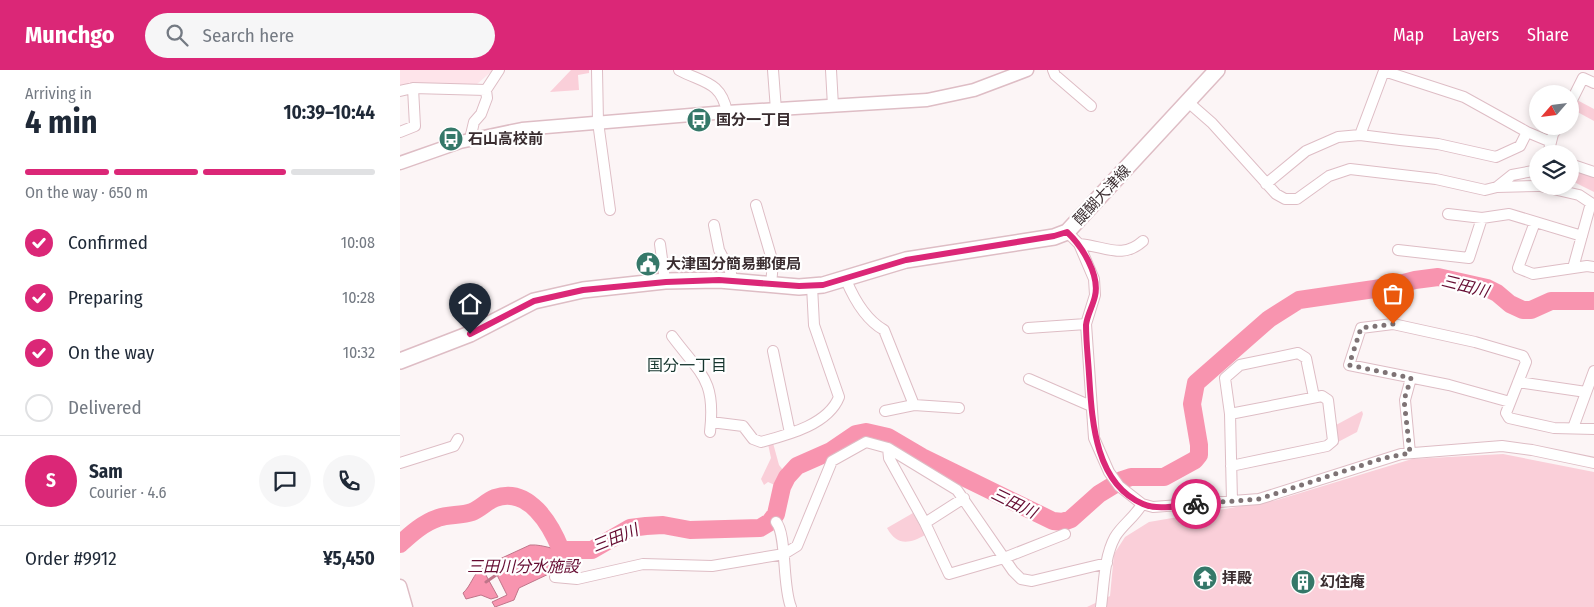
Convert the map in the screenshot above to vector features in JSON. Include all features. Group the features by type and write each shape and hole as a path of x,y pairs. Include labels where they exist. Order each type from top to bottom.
{"main road":[{"name":"醍醐大津線","path":"400,361 470,334 534,301 583,290 666,282 732,281 812,286 846,280 906,260 1045,238 1067,232 1217,70"}],"street":[{"path":"470,139 474,122 482,114 487,98 486,90 499,70"},
{"path":"596,70 598,122 610,210"},
{"path":"679,70 712,84 722,93 727,112"},
{"path":"773,70 776,110"},
{"path":"830,70 833,106"},
{"path":"400,163 470,139 505,131 727,112 927,100 951,96 1027,70"},
{"path":"1053,70 1055,75 1091,106"},
{"path":"1360,135 1384,72 1464,97 1527,132 1551,142"},
{"path":"1579,86 1583,78 1594,83"},
{"path":"400,90 412,88 486,90"},
{"path":"400,132 415,126 412,88"},
{"path":"1188,102 1212,123 1276,194 1286,199 1297,199 1329,176 1350,169 1436,179 1485,190 1497,187 1529,186"},
{"path":"1266,184 1306,151 1322,142 1338,137 1360,135 1438,144 1496,157 1520,146 1527,132"},
{"path":"1550,145 1554,135"},
{"path":"1579,167 1594,172"},
{"path":"1497,187 1512,174 1529,171"},
{"path":"1574,268 1591,203 1579,195"},
{"path":"756,205 773,263 771,284"},
{"path":"1448,214 1482,218 1509,214 1582,236"},
{"path":"1398,250 1469,258 1482,218"},
{"path":"1535,222 1518,268 1533,274 1594,267"},
{"path":"714,225 719,250 731,273 732,281"},
{"path":"1067,232 1079,244 1094,278 1095,295 1086,324 1094,438 1116,482 1142,504 1153,507 1259,499 1384,458 1410,453 1502,446 1549,453 1594,463"},
{"path":"1079,244 1094,245 1118,252 1132,250 1143,241"},
{"path":"660,244 666,282"},
{"path":"846,280 854,299 874,324 884,330 914,404"},
{"path":"672,336 706,379 712,397 711,427 743,426 753,439 761,442 790,433 815,423 837,404 839,397 814,325 812,286"},
{"path":"1028,328 1086,324"},
{"path":"1510,402 1349,365 1361,328 1393,324 1475,342 1522,356 1526,362 1518,382 1510,402 1506,412 1509,418 1554,428 1594,430"},
{"path":"773,351 790,433"},
{"path":"1232,501 1230,414 1225,378 1240,365 1298,353 1306,358 1314,397"},
{"path":"1573,428 1594,371"},
{"path":"1410,453 1404,400 1411,378"},
{"path":"1029,379 1091,406"},
{"path":"1518,382 1586,392"},
{"path":"1230,414 1322,396 1328,400 1334,441 1327,446 1231,466"},
{"path":"885,411 914,404 959,408"},
{"path":"400,463 454,446 458,439"},
{"path":"555,577 577,579 643,564 712,566 784,554 797,546 832,461 866,442 888,448 950,484 964,498 1004,558 1021,579 1032,581 1107,563"},
{"path":"888,448 889,458 925,524 949,574 1004,558 1065,534"},
{"path":"925,524 964,498"},
{"path":"1101,607 1107,563 1115,537 1137,514 1142,504"},
{"path":"776,522 780,526 784,554 784,580 791,607"},
{"path":"400,586 406,607"}],"shaded area":[{"path":"400,70 493,70 477,84 400,85"},
{"path":"571,70 589,70 589,73 578,75 579,90 550,92"},
{"path":"1579,101 1594,109 1594,121 1579,113"},
{"path":"1579,172 1594,175 1594,192 1579,184"},
{"path":"1362,411 1363,414 1357,432 1338,442 1336,425"},
{"path":"773,443 779,465 786,474 777,486 768,482 764,485 761,479 771,458 768,444"},
{"path":"1503,454 1594,472 1594,607 1087,607 1110,596 1114,554 1125,537 1149,522 1277,500 1412,459"},
{"path":"913,513 925,535 904,542 895,538 887,528"}],"water":[{"name":"三田川分水施設","path":"530,545 573,551 575,557 555,571 519,588 514,600 495,607 492,602 507,595 491,563"},
{"name":"三田川分水施設","path":"482,568 498,597 491,599 481,595 466,599 463,593 476,573"}],"waterway":[{"name":"三田川","path":"400,544 418,529 433,520 472,512 492,499 507,496 518,498 537,510 545,519 561,550 592,550 630,528 646,526 663,525 690,530 760,528 770,522 776,514 782,487 787,477 797,466 831,451 856,434 866,432 888,437 922,457 1053,521 1063,522 1071,519 1099,494 1122,480 1131,477 1164,477 1195,460 1199,455 1192,404 1196,383 1269,319 1299,300 1388,287 1415,280 1438,277 1487,288 1497,293 1510,304 1523,310 1531,310 1551,301 1594,301"},
{"name":"三田川分水施設","path":"571,555 592,550"},
{"name":"三田川分水施設","path":"486,582 499,573"}],"way so far":[{"path":"1196,504 1259,499 1384,458 1410,453 1404,400 1411,378 1349,365 1361,328 1393,324"}],"place":[{"name":"国分一丁目","path":"699,120"},
{"name":"石山高校前","path":"451,139"},
{"name":"大津国分簡易郵便局","path":"648,264"},
{"name":"拝殿","path":"1205,578"},
{"name":"幻住庵","path":"1303,582"}],"district":[{"name":"国分一丁目","path":"687,365"}],"route":[{"path":"470,334 525,304 583,290 666,282 719,280 799,286 833,284 923,256 1001,245 1067,232 1079,244 1094,278 1095,295 1086,324 1094,438 1104,462 1119,486 1142,504 1153,507 1196,504"}]}
